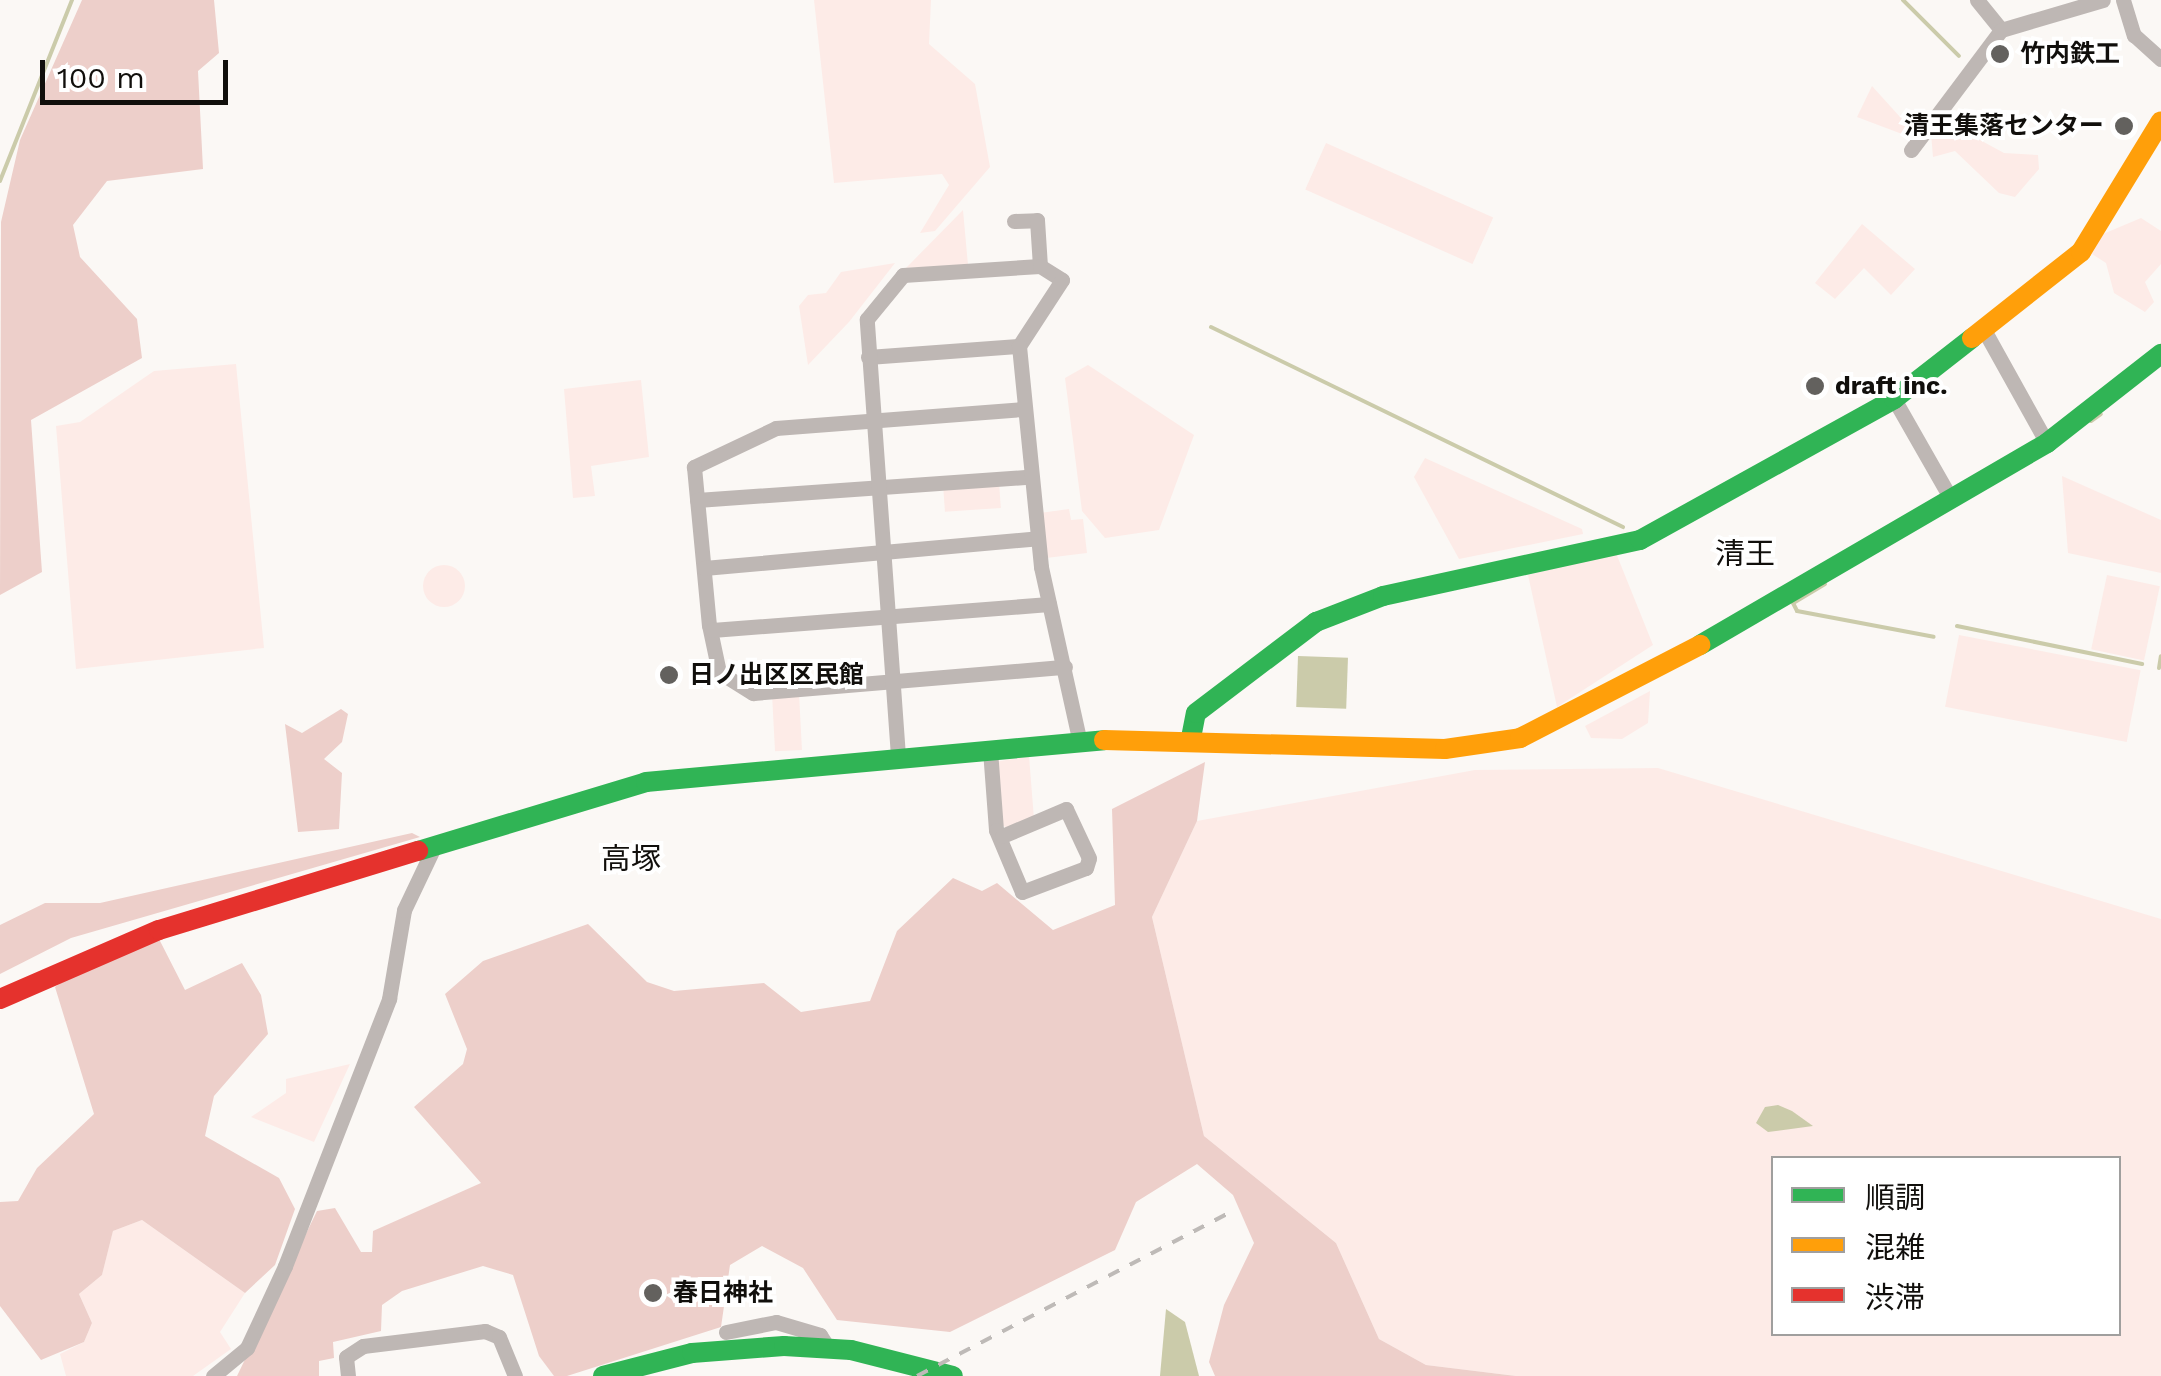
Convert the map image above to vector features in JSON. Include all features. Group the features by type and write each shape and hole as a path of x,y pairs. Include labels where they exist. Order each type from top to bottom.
{"street":[{"path":"1977,0 2001,30"},
{"path":"1911,150 2001,30 2103,0"},
{"path":"2123,0 2134,35 2161,59"},
{"path":"1191,738 1196,712 1316,622 1383,596 1640,540 1894,398 2081,252 2161,122"},
{"path":"1014,221 1038,220 1040,266"},
{"path":"898,756 867,319 903,275 1040,266 1063,286 1020,346 1028,477 1049,604 1079,739"},
{"path":"1984,330 2048,442"},
{"path":"868,357 1020,346"},
{"path":"0,1000 88,955 646,782 1079,739 1191,738 1444,749 1535,734 2048,442 2161,354"},
{"path":"1894,398 1952,500"},
{"path":"1023,409 873,424 776,428 694,467 712,630 719,672 753,693 895,686 1065,666"},
{"path":"696,500 1028,477"},
{"path":"704,568 1038,538"},
{"path":"712,630 1049,604"},
{"path":"990,750 1002,836 1022,892 1086,868 1090,858 1066,810 1002,836"},
{"path":"213,1376 247,1348 285,1266 388,999 404,910 434,847"},
{"path":"726,1332 776,1322 820,1335 829,1348"},
{"path":"348,1376 346,1357 363,1346 485,1331 499,1337 515,1376"},
{"path":"603,1376 704,1352 829,1348 953,1376"}],"shaded area":[{"path":"82,0 214,0 219,53 198,71 203,169 107,181 73,225 80,257 137,319 142,358 31,420 42,572 0,595 1,222 20,140"},
{"path":"814,0 931,0 929,44 975,84 990,167 935,231 920,233 949,185 942,174 834,183"},
{"path":"1872,86 1910,128 1910,137 1857,117"},
{"path":"1945,121 2004,153 2038,155 2039,169 2015,197 1999,193 1955,151 1933,157 1931,133"},
{"path":"1326,143 1493,217 1472,264 1305,190"},
{"path":"963,210 968,265 906,268"},
{"path":"2141,218 2161,231 2161,264 2145,282 2154,302 2145,312 2114,293 2106,263 2092,254 2103,234"},
{"path":"1862,224 1915,269 1891,295 1864,268 1835,299 1815,283"},
{"path":"895,263 849,322 808,365 799,306 808,295 826,293 841,272"},
{"path":"236,364 264,648 76,669 56,426 80,422 154,371"},
{"path":"1088,365 1194,435 1159,530 1105,538 1082,511 1065,378"},
{"path":"641,380 649,457 591,466 595,496 573,498 564,389"},
{"path":"1425,458 1582,529 1583,534 1459,559 1414,477"},
{"path":"2062,476 2161,520 2161,573 2068,553"},
{"path":"999,482 1001,508 945,512 943,486"},
{"path":"1069,509 1071,520 1083,519 1087,553 1046,558 1040,513"},
{"path":"1616,553 1653,645 1557,707 1528,575"},
{"path":"444,565 459,571 465,586 459,601 444,607 429,601 423,586 429,571"},
{"path":"2107,575 2160,586 2144,661 2091,649"},
{"path":"1959,635 2141,670 2127,742 1945,707"},
{"path":"1298,656 1348,658 1346,709 1296,707"},
{"path":"1650,691 1648,723 1622,739 1591,738 1585,726"},
{"path":"799,693 802,750 775,751 772,694"},
{"path":"341,709 348,714 342,742 324,759 342,773 339,829 298,832 285,724 302,733"},
{"path":"1029,756 1034,819 1009,830 1000,823 995,762"},
{"path":"1205,762 1197,821 1152,917 1204,1136 1336,1243 1379,1339 1426,1365 1516,1376 1215,1376 1209,1362 1224,1305 1254,1243 1233,1195 1197,1164 1136,1202 1115,1250 950,1332 837,1320 803,1268 762,1246 730,1265 721,1327 567,1376 554,1376 539,1356 513,1275 483,1266 402,1291 382,1305 381,1331 333,1342 334,1358 319,1361 319,1376 237,1376 317,1211 335,1208 361,1252 372,1252 373,1231 481,1183 414,1107 463,1064 467,1049 445,994 483,961 588,924 647,982 674,991 764,983 801,1012 870,1001 897,931 953,878 982,891 997,883 1053,930 1115,905 1112,809"},
{"path":"1658,768 2161,919 2161,1376 1516,1376 1426,1365 1379,1339 1336,1243 1204,1136 1152,917 1197,821 1475,770"},
{"path":"412,833 420,837 71,938 0,974 0,925 45,903 100,903"},
{"path":"159,939 185,990 242,963 261,995 268,1034 214,1096 205,1136 279,1178 295,1209 275,1265 245,1293 142,1220 113,1231 102,1275 79,1294 92,1323 84,1342 41,1360 0,1306 0,1202 18,1201 37,1168 94,1114 55,987 86,964"},
{"path":"350,1064 314,1142 251,1117 286,1093 286,1079"},
{"path":"1778,1105 1813,1126 1768,1132 1756,1123 1765,1107"},
{"path":"142,1220 245,1293 220,1332 231,1349 193,1376 66,1376 60,1354 84,1342 92,1323 79,1294 102,1275 113,1231"},
{"path":"1166,1309 1185,1322 1199,1376 1160,1376"}],"waterway":[{"path":"0,181 72,0"},
{"path":"1903,0 1959,56"},
{"path":"1211,327 1623,527"},
{"path":"2091,421 2101,414"},
{"path":"1825,584 1793,603 1797,611 1934,637"},
{"path":"1957,626 2142,664"},
{"path":"2159,668 2161,656"}],"railway":[{"path":"917,1376 1234,1210"}],"traffic: fast":[{"path":"1191,738 1196,713 1316,622 1383,596 1640,540 1894,399 1972,338"},
{"path":"1700,645 2047,443 2161,354"},
{"path":"418,851 646,782 1104,740"},
{"path":"603,1376 692,1353 784,1346 851,1350 953,1376"}],"traffic: slow":[{"path":"1972,338 2081,252 2161,121"},
{"path":"1104,740 1445,749 1520,738 1700,645"}],"traffic: jam":[{"path":"0,999 159,930 418,851"}],"place":[{"name":"竹内鉄工","path":"2000,54"},
{"name":"清王集落センター","path":"2124,126"},
{"name":"draft inc.","path":"1815,386"},
{"name":"日ノ出区区民館","path":"669,675"},
{"name":"春日神社","path":"653,1293"}],"district":[{"name":"清王","path":"1745,554"},
{"name":"高塚","path":"631,859"}]}
